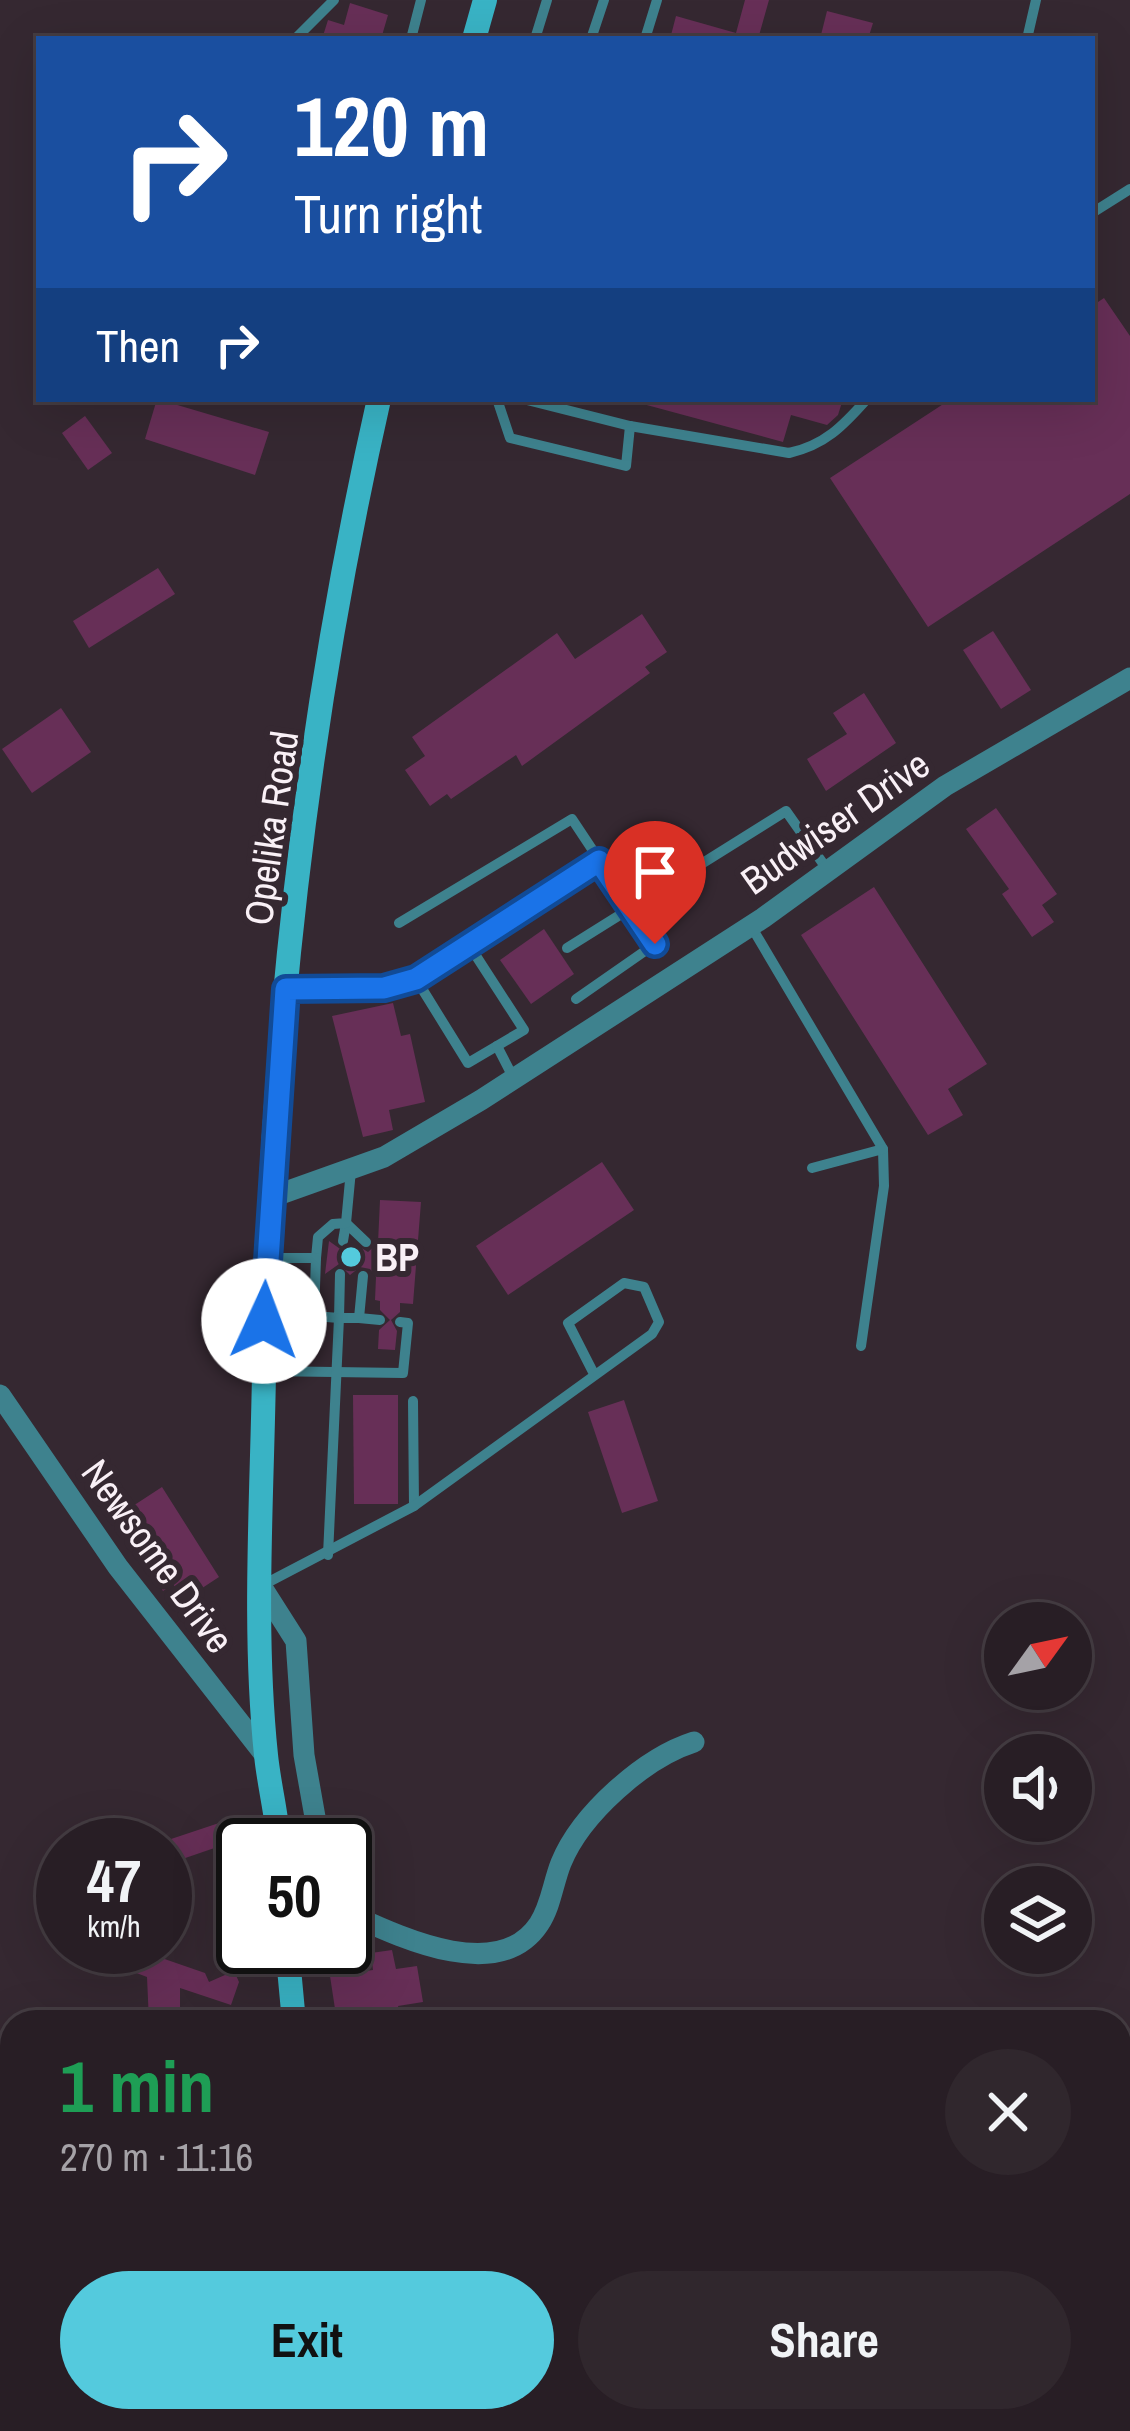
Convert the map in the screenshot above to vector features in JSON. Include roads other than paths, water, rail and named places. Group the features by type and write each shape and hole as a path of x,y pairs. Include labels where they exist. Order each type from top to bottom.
{"main road":[{"path":"475,36 485,0"},
{"name":"Opelika Road","path":"275,1818 266,1755 262,1586 269,1198 286,989 332,649 379,402"},
{"path":"290,1974 293,2010"}],"street":[{"name":"Budwiser Drive","path":"269,1198 384,1157 514,1079 830,873 945,786 1130,678"},
{"name":"Newsome Drive","path":"0,1395 118,1567 266,1755"},
{"path":"262,1586 296,1641 304,1754 315,1818"},
{"path":"372,1921 462,1952 505,1951 539,1924 562,1860 586,1823 652,1762 694,1742"}],"lane":[{"path":"298,36 334,0"},
{"path":"412,36 421,0"},
{"path":"537,36 547,0"},
{"path":"592,36 604,0"},
{"path":"646,36 657,0"},
{"path":"1028,36 1036,0"},
{"path":"1095,211 1130,189"},
{"path":"498,402 510,438 626,466 630,426"},
{"path":"536,402 630,426 789,452 813,448 838,432 865,402"},
{"path":"567,948 628,905 786,812 830,873"},
{"path":"399,923 572,819 655,944 576,998"},
{"path":"286,989 384,988 416,979 599,861"},
{"path":"751,926 883,1149 884,1186 861,1346"},
{"path":"416,979 468,1063 524,1030 469,945"},
{"path":"497,1046 514,1079"},
{"path":"812,1168 883,1149"},
{"path":"343,1241 351,1170"},
{"path":"314,1316 318,1237 333,1224 346,1223 366,1242"},
{"path":"266,1258 316,1258"},
{"path":"328,1555 340,1274"},
{"path":"359,1318 363,1276"},
{"path":"262,1586 414,1506 652,1334 659,1322 644,1287 624,1282 568,1323 594,1374"},
{"path":"264,1315 380,1320"},
{"path":"264,1370 404,1373 408,1323 400,1322"},
{"path":"413,1401 414,1506"}],"place":[{"name":"BP","path":"351,1257"}]}
